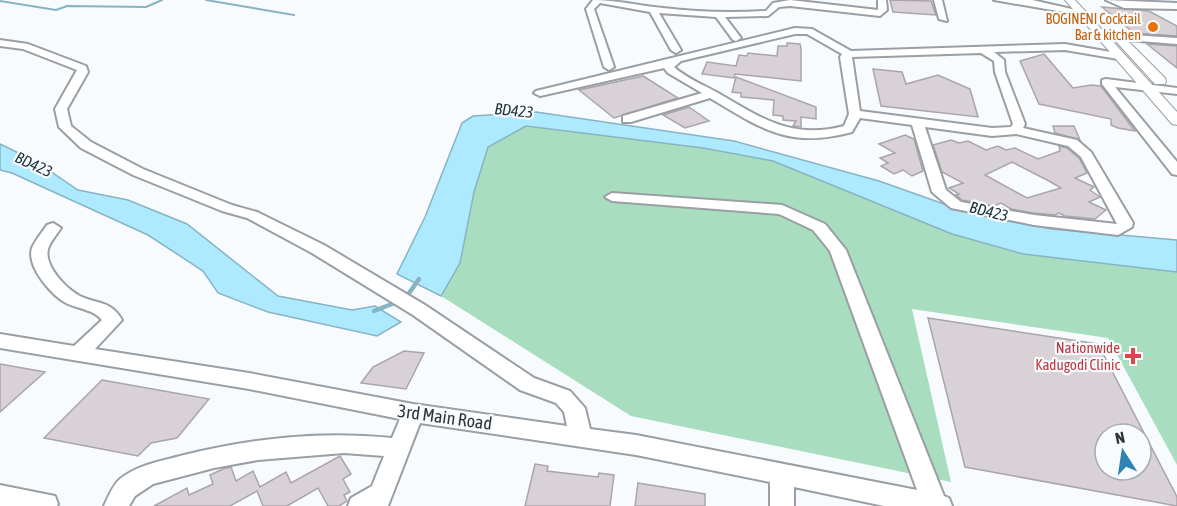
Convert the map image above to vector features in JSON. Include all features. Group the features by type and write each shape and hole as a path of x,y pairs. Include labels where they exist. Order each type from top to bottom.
{"main road":[{"path":"1070,0 1082,6 1177,121"},
{"path":"1117,46 1174,94"}],"street":[{"path":"609,67 590,9 598,0 654,10 718,15 768,13 776,5 790,3 880,13 883,10 882,0"},
{"path":"938,0 944,19"},
{"path":"998,0 1082,6"},
{"path":"1110,0 1124,5 1177,6"},
{"path":"654,10 676,50"},
{"path":"761,13 775,21"},
{"path":"718,15 736,38"},
{"path":"540,93 803,30 849,54 1177,43"},
{"path":"0,43 25,46 82,68 83,72 61,109 61,115 65,127 86,145 138,172 227,208 252,215 318,249 419,310 527,384 563,397 574,408 580,436"},
{"path":"981,49 999,60 1000,72 1019,124 1016,130"},
{"path":"956,50 1000,72"},
{"path":"670,63 669,67 672,71 780,132 799,136 828,136 848,129 853,122 855,114 845,57 849,54"},
{"path":"1174,94 1146,86 1106,82 1177,171"},
{"path":"627,119 711,94"},
{"path":"855,114 917,122 992,132 1016,130 1072,143 1086,155 1125,224 1124,227 1118,230 1022,219 956,205 939,192 930,156 917,122"},
{"path":"612,196 782,210 819,227 838,250 937,506"},
{"path":"53,228 40,249 41,260 48,278 72,299 104,310 113,320 80,352"},
{"name":"3rd Main Road","path":"0,340 249,381 413,413 580,436 782,475 891,502 937,506"},
{"path":"360,506 379,499 413,413"},
{"path":"116,506 127,489 147,475 213,458 258,450 344,443 399,448"},
{"path":"782,475 782,506"},
{"path":"0,496 46,504 44,506"}],"green space":[{"path":"526,126 703,148 773,161 952,234 1023,254 1177,272 1177,465 1108,338 912,309 951,482 631,416 441,296 460,263 474,192 488,147"}],"water":[{"path":"536,112 734,141 879,181 975,215 1052,229 1177,240 1177,272 1023,254 952,234 773,161 703,148 526,126 488,147 474,192 460,263 441,296 397,274 425,217 462,123 473,116"},
{"path":"0,144 35,161 78,190 128,200 187,224 278,296 352,310 375,306 401,322 377,336 268,312 218,293 203,271 148,235 12,173 0,170"}],"building":[{"path":"890,0 931,1 936,15 893,12"},
{"path":"1102,7 1149,11 1177,26 1177,36 1134,33"},
{"path":"787,43 800,44 801,81 735,74 734,78 702,74 707,62 736,66 739,55 747,56 748,53 777,56 778,46 787,46"},
{"path":"1147,44 1177,46 1177,68"},
{"path":"1044,54 1073,88 1101,86 1135,131 1111,125 1111,119 1039,104 1020,61"},
{"path":"873,69 902,72 906,84 938,75 970,89 978,117 881,106"},
{"path":"643,76 678,98 614,118 579,90"},
{"path":"736,77 816,107 816,119 801,117 801,127 793,126 796,121 783,120 783,116 773,115 774,100 741,97 741,93 732,92"},
{"path":"689,107 709,121 685,128 663,115"},
{"path":"1053,126 1074,126 1080,140 1055,133"},
{"path":"905,135 914,139 923,171 912,176 903,170 894,174 881,166 888,163 880,158 895,153 879,144"},
{"path":"951,140 959,143 968,141 986,150 998,146 1006,150 1015,148 1038,159 1060,151 1059,146 1067,148 1079,158 1087,173 1075,178 1094,187 1090,190 1100,197 1089,202 1106,210 1095,219 1065,216 1059,213 1055,215 1033,213 1011,209 1001,203 994,206 962,200 956,195 959,194 949,188 963,183 942,172 933,145","holes":["1012,162 1061,188 1027,198 985,175"]},
{"path":"928,318 1098,344 1138,422 1093,422 1093,482 1153,482 1153,451 1177,497 1177,506 965,467"},
{"path":"404,351 424,353 406,389 361,383 373,367"},
{"path":"0,364 45,372 0,412"},
{"path":"102,380 209,399 177,438 151,443 138,456 44,438"},
{"path":"340,456 351,474 343,479 350,492 344,495 347,501 339,506 328,506 318,488 287,506 263,506 257,491 230,506 154,506 187,488 189,495 213,484 210,475 223,469 231,467 236,481 253,471 260,487 286,472 291,483"},
{"path":"535,464 548,466 547,471 598,477 599,473 614,475 610,506 525,506"},
{"path":"638,483 705,494 705,506 635,506"}],"waterway":[{"path":"0,1 56,10 67,6 146,7 162,0"},
{"path":"206,0 294,15"},
{"name":"BD423","path":"405,299 419,279"},
{"name":"BD423","path":"374,311 397,302"}],"place":[{"name":"BOGINENI Cocktail Bar & kitchen","path":"1153,27"},
{"name":"Nationwide Kadugodi Clinic","path":"1133,356"}]}
